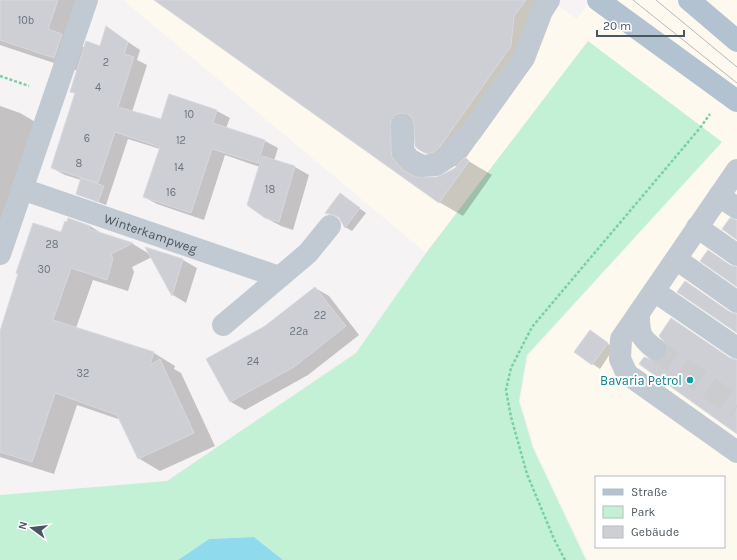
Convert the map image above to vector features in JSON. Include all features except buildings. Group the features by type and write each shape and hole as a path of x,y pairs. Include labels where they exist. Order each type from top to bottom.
{"main road":[{"path":"598,0 731,96"},
{"path":"689,0 737,41"}],"street":[{"path":"0,254 87,0"},
{"path":"402,125 403,150 409,159 422,166 436,165 447,158 471,132 524,58 542,11 549,0"},
{"path":"736,173 620,339 620,359 627,374 737,452"},
{"name":"Winterkampweg","path":"22,189 279,277"},
{"path":"719,196 737,208"},
{"path":"223,325 308,253 330,226"},
{"path":"697,228 737,255"},
{"path":"676,259 737,302"},
{"path":"654,291 735,341"},
{"path":"639,313 639,332 644,341 655,349"}],"path":[{"path":"0,76 54,95"},
{"path":"565,560 554,539 527,474 510,417 506,390 511,368 532,327 700,128 731,96"}],"shaded area":[{"path":"123,0 550,0 577,19 590,0 737,0 737,560 588,560 534,447 520,399 529,355 722,142 588,41 426,253"}],"green space":[{"path":"588,41 722,142 527,355 519,401 533,448 586,560 283,560 254,537 209,539 178,560 0,560 0,495 167,481 356,353 426,253"}],"water":[{"path":"254,537 283,560 178,560 209,539"}],"tunnel":[{"path":"655,349 737,407"}],"tram line":[{"path":"633,0 737,83"},
{"path":"656,0 737,67"}],"place":[{"name":"Bavaria Petrol","path":"690,380"}]}
